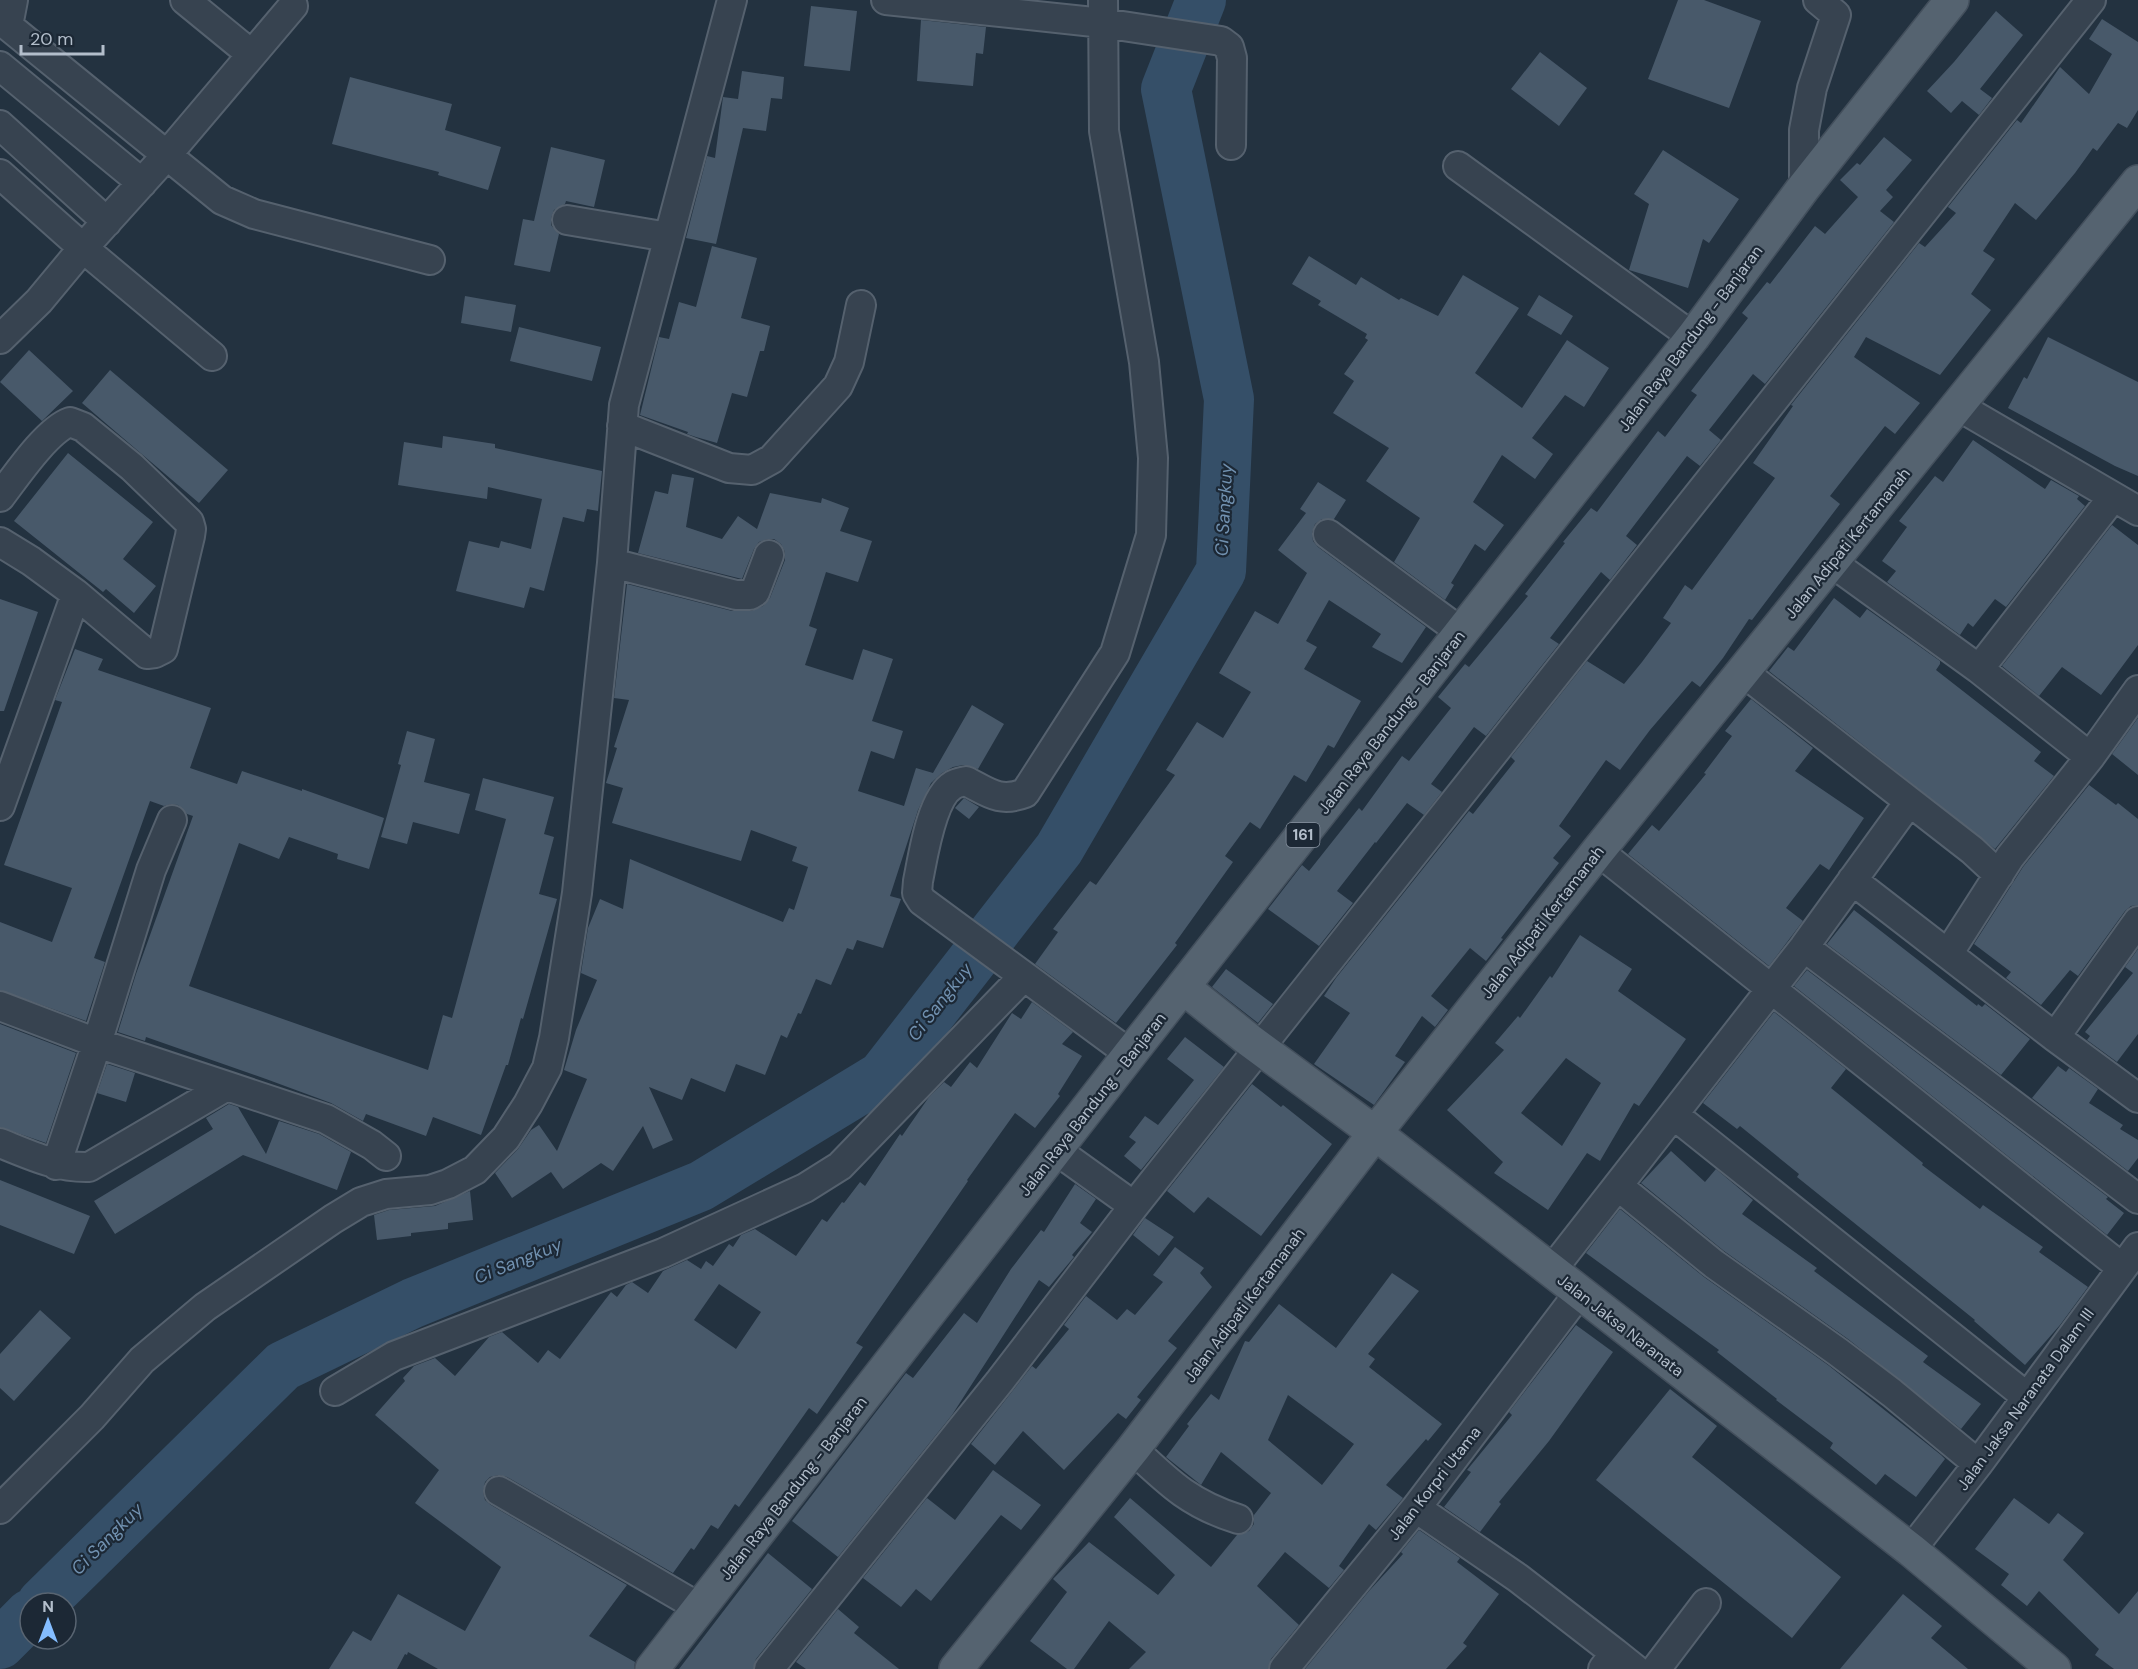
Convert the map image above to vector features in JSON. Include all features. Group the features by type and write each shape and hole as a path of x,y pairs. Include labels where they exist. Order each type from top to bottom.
{"main road":[{"name":"Jalan Raya Bandung - Banjaran","path":"652,1669 1130,1054 1693,337 1804,187 1952,0"},
{"name":"Jalan Adipati Kertamanah","path":"956,1669 1133,1449 1376,1133 1598,851 2138,182"},
{"name":"Jalan Jaksa Naranata","path":"1183,987 1260,1048 1376,1133 1911,1550 2054,1669"}],"street":[{"path":"13,0 8,26 222,200 254,214 430,260"},
{"path":"185,0 251,54"},
{"path":"0,1509 92,1417 142,1360 205,1307 361,1202 387,1194 430,1190 448,1185 475,1170 506,1138 547,1068 577,894 612,563 624,405 732,0"},
{"path":"886,0 1103,12 1132,27 1221,41 1229,47 1232,58 1231,146"},
{"path":"769,1669 1000,1381 1134,1206 2091,0"},
{"path":"1804,187 1804,130 1812,88 1834,5"},
{"path":"0,339 39,301 293,6"},
{"path":"1103,12 1104,131 1145,372 1153,458 1151,535 1115,654 1024,793 1012,797 998,797 966,781 952,785 934,813 918,881 918,892 922,901 1130,1054"},
{"path":"0,66 142,183"},
{"path":"0,125 107,222"},
{"path":"1458,166 1693,337"},
{"path":"0,174 83,248 212,356"},
{"path":"567,219 668,237"},
{"path":"622,426 729,468 752,470 772,459 838,386 849,363 861,305"},
{"path":"1958,406 2138,510"},
{"path":"0,497 30,458 59,426 70,422 83,427 132,467 189,522 191,529 163,649 155,654 147,654 75,594 0,542"},
{"path":"1979,669 2113,497"},
{"path":"1328,534 1461,632"},
{"path":"612,563 736,595 750,595 755,592 769,555"},
{"path":"1831,562 1979,669 2090,757"},
{"path":"0,806 75,594"},
{"path":"1743,672 1972,850 1999,875"},
{"path":"1948,954 2010,857 2090,757 2138,690"},
{"path":"1551,1271 1804,947 1909,802"},
{"path":"56,1165 151,870 172,820"},
{"path":"1598,851 1771,989 2130,1257"},
{"path":"1852,880 2055,1037 2138,1098"},
{"path":"2055,1037 2138,921"},
{"path":"1804,947 2138,1198"},
{"path":"335,1391 394,1356 663,1253 805,1188 840,1166 1022,975"},
{"path":"0,1006 97,1043 326,1119 372,1145 386,1156"},
{"path":"0,1143 56,1165 73,1168 89,1167 227,1086"},
{"path":"1674,1115 2027,1397"},
{"path":"1056,1150 1134,1206"},
{"path":"1617,1186 1713,1264 1892,1393 1978,1464"},
{"name":"Jalan Jaksa Naranata Dalam III","path":"1911,1550 1978,1464 2130,1257"},
{"name":"Jalan Korpri Utama","path":"1284,1669 1416,1508 1554,1329 1579,1293"},
{"path":"1133,1449 1187,1497 1212,1511 1238,1519"},
{"path":"500,1491 700,1608"},
{"path":"1416,1508 1518,1578 1618,1664"},
{"path":"1656,1669 1706,1603"}],"building":[{"path":"1678,0 1704,0 1761,21 1729,108 1648,79"},
{"path":"811,6 857,11 850,71 804,66"},
{"path":"1996,11 2023,35 1980,89 1992,98 1979,115 1962,101 1951,113 1927,91"},
{"path":"2102,19 2138,42 2138,110 2127,128 2118,123 2097,151 2093,148 2036,220 2015,203 1983,251 1995,259 1971,294 1991,310 1940,375 1866,337 1854,357 1920,403 1895,434 1885,426 1830,496 1840,504 1752,620 1749,619 1700,687 1692,681 1650,730 1620,770 1606,760 1559,826 1571,836 1553,858 1559,863 1486,961 1470,948 1431,996 1448,1010 1435,1027 1422,1016 1395,1056 1405,1062 1374,1105 1314,1064 1350,1013 1324,996 1336,978 1469,811 1473,814 1515,761 1511,757 1587,661 1624,684 1642,662 1671,623 1663,618 1685,585 1692,590 1775,478 1753,463 1793,406 1791,405 1919,243 1925,247 1956,213 1948,207 2017,120 2021,123 2060,67 2089,94 2112,54 2089,39"},
{"path":"921,20 986,27 983,54 976,53 973,86 917,81"},
{"path":"1540,52 1587,88 1559,126 1511,89"},
{"path":"742,71 784,77 782,99 771,98 766,131 743,128 716,244 686,238 707,156 715,158 723,97 738,99"},
{"path":"350,77 452,104 445,130 501,147 488,190 438,175 439,172 332,144"},
{"path":"1884,137 1912,160 1886,190 1893,197 1880,211 1894,222 1765,384 1753,374 1709,430 1721,440 1700,466 1687,456 1626,536 1637,545 1610,580 1601,572 1550,638 1559,644 1486,736 1474,727 1431,784 1442,792 1424,815 1407,803 1375,842 1337,891 1353,903 1319,946 1268,909 1302,865 1309,871 1359,808 1362,811 1402,756 1409,761 1451,708 1438,697 1465,664 1469,667 1528,596 1525,594 1565,543 1563,542 1591,508 1597,512 1658,431 1665,437 1697,395 1691,391 1748,318 1742,313 1767,282 1770,284 1815,226 1825,234 1858,197 1840,180 1857,163 1860,165"},
{"path":"551,147 605,160 594,207 566,201 554,210 551,225 559,234 550,272 514,265 523,219 534,221"},
{"path":"1663,150 1739,199 1709,243 1703,239 1688,288 1629,270 1649,204 1634,194"},
{"path":"712,246 757,258 741,318 770,326 764,351 760,351 747,397 732,393 717,443 640,415 659,337 669,339 679,302 696,307"},
{"path":"1309,256 1356,285 1361,277 1399,300 1401,298 1438,316 1463,275 1519,308 1475,373 1522,408 1567,340 1609,368 1584,407 1565,395 1532,438 1553,454 1535,479 1502,455 1473,502 1504,525 1485,551 1475,544 1451,583 1454,585 1445,600 1394,562 1420,518 1366,481 1389,448 1333,413 1354,381 1344,374 1368,340 1365,338 1367,334 1318,305 1321,301 1292,284"},
{"path":"1539,295 1573,316 1561,335 1527,315"},
{"path":"465,296 516,305 511,332 461,323"},
{"path":"519,327 601,347 592,381 510,361"},
{"path":"2048,337 2138,382 2138,476 2008,408 2024,377 2027,379"},
{"path":"29,350 73,391 42,421 0,382"},
{"path":"110,370 228,470 199,503 82,403"},
{"path":"443,436 495,444 495,448 602,471 598,511 587,509 584,522 563,517 544,591 530,587 524,608 456,591 469,541 499,548 501,541 531,549 542,499 488,487 487,499 398,485 404,442 442,448"},
{"path":"1973,440 2045,489 2051,480 2079,496 2077,499 2085,506 2006,607 1995,599 1973,627 1968,623 1960,635 1887,582 1896,571 1882,561 1907,527 1899,521 1935,476 1943,482"},
{"path":"68,453 153,522 123,559 156,586 134,613 106,589 103,592 14,521"},
{"path":"672,474 694,478 686,527 722,539 738,516 757,529 770,493 821,503 822,498 849,508 840,531 872,541 858,582 826,572 809,626 817,629 805,665 853,680 863,649 893,659 872,721 903,731 894,759 871,751 858,791 904,806 916,768 933,773 972,705 1004,724 978,769 963,765 953,767 931,783 918,810 890,896 901,899 883,948 857,940 853,950 847,948 831,985 816,979 801,1014 798,1013 787,1038 781,1035 765,1075 736,1064 725,1092 691,1078 682,1100 649,1087 673,1140 653,1149 643,1126 613,1171 601,1163 563,1189 551,1172 512,1198 495,1173 518,1149 531,1130 539,1125 557,1151 587,1079 564,1070 576,1030 597,980 581,973 588,928 600,899 623,909 630,859 783,922 789,908 794,910 808,867 792,861 797,847 751,830 741,861 612,823 623,788 606,783 617,748 614,747 629,700 614,698 627,584 732,611 751,611 763,606 770,598 785,560 785,552 781,544 774,539 759,542 742,579 638,553 655,491 668,494"},
{"path":"1318,482 1346,500 1334,519 1322,519 1315,524 1312,533 1313,541 1426,627 1402,663 1372,647 1381,634 1329,600 1306,641 1317,647 1304,669 1361,701 1334,748 1328,745 1306,782 1294,775 1260,829 1250,822 1225,856 1233,862 1175,943 1177,945 1116,1023 1035,964 1058,932 1053,929 1090,881 1096,885 1175,775 1166,770 1197,722 1223,738 1251,692 1219,673 1255,611 1278,624 1307,573 1278,550 1306,513 1300,509"},
{"path":"2112,525 2138,545 2138,645 2101,695 2062,667 2039,696 2002,666"},
{"path":"1834,598 1860,618 1867,609 1940,661 1936,670 2041,752 2034,761 2054,776 1995,849 1769,671 1788,647 1794,651"},
{"path":"0,599 38,612 4,711 0,711"},
{"path":"75,649 103,659 98,670 211,708 190,768 237,784 242,771 384,818 369,869 337,859 338,854 289,837 279,859 239,843 189,986 428,1070 443,1015 452,1018 506,819 475,810 483,778 554,797 544,834 554,837 539,894 557,899 523,1019 521,1018 508,1065 506,1065 481,1135 433,1117 426,1136 366,1114 363,1121 331,1103 266,1079 146,1037 145,1041 118,1032 136,974 193,816 187,814 178,805 164,806 150,801 94,958 105,962 86,1021 0,990 0,922 52,942 72,888 4,865 62,702 55,700"},
{"path":"1751,699 1813,748 1795,771 1864,818 1829,870 1820,864 1786,908 1803,921 1769,966 1628,854 1652,825 1659,831 1706,774 1704,773 1732,736 1725,731"},
{"path":"2138,718 2138,775 2112,754"},
{"path":"407,731 435,739 424,782 470,794 459,834 413,822 407,844 381,837 401,765 398,764"},
{"path":"2089,785 2138,819 2138,905 2131,906 2125,911 2078,976 2070,970 2041,1005 2006,978 2011,972 1974,944 2023,867"},
{"path":"964,798 979,807 969,819 955,808"},
{"path":"1854,910 1977,1006 1978,1004 1982,1007 1985,1004 2030,1039 2001,1075 1827,944"},
{"path":"1580,935 1632,969 1618,991 1686,1039 1639,1106 1634,1103 1600,1161 1587,1153 1548,1210 1494,1173 1503,1162 1447,1110 1504,1050 1495,1043 1518,1016 1520,1018 1550,976 1552,978","holes":["1566,1058 1601,1083 1562,1146 1521,1113"]},
{"path":"2138,949 2138,1034 2117,1062 2087,1040 2090,1036 2085,1032 2133,973 2125,967"},
{"path":"1226,969 1273,1004 1258,1023 1212,987"},
{"path":"1807,970 2108,1197 2106,1199 2124,1213 2107,1235 1794,986"},
{"path":"1032,1002 1073,1032 1062,1044 1082,1056 1058,1094 1060,1096 1035,1128 1015,1113 856,1343 863,1347 817,1414 809,1408 739,1507 735,1504 718,1529 711,1525 694,1550 691,1548 673,1573 507,1477 498,1475 490,1477 485,1482 483,1492 485,1500 491,1505 627,1585 589,1636 635,1662 634,1669 438,1669 408,1652 397,1669 329,1669 353,1631 371,1641 398,1594 465,1631 501,1567 415,1503 439,1470 375,1415 405,1381 403,1378 414,1366 435,1358 455,1376 489,1337 502,1332 538,1363 548,1350 560,1359 611,1292 617,1297 626,1285 632,1282 648,1293 663,1271 687,1260 701,1269 706,1261 713,1266 729,1244 733,1247 741,1235 755,1229 796,1256 822,1219 827,1222 860,1182 865,1186 900,1134 902,1136 929,1097 944,1082 951,1087 970,1062 977,1068 1012,1013 1021,1019","holes":["719,1284 761,1312 736,1349 694,1320"]},
{"path":"1774,1012 1846,1069 1831,1088 1923,1163 1922,1165 1980,1209 1983,1205 2043,1247 2039,1252 2088,1287 2060,1325 2025,1365 1975,1320 1797,1177 1799,1174 1740,1126 1737,1129 1703,1103"},
{"path":"0,1024 76,1053 46,1143 0,1127"},
{"path":"1185,1037 1224,1067 1141,1170 1124,1156 1136,1142 1129,1137 1145,1116 1158,1125 1194,1080 1167,1059"},
{"path":"107,1064 135,1073 126,1102 97,1093"},
{"path":"2058,1066 2066,1072 2069,1068 2098,1089 2089,1103 2123,1125 2120,1129 2138,1140 2138,1158 2128,1171 2032,1098"},
{"path":"1252,1084 1332,1144 1261,1236 1208,1197 1194,1213 1167,1191"},
{"path":"229,1104 238,1107 266,1154 279,1121 319,1134 351,1152 337,1190 243,1155 115,1234 94,1201 213,1129 206,1118"},
{"path":"1671,1151 1705,1182 1716,1169 1753,1200 1742,1214 1817,1268 1814,1271 1928,1356 1923,1362 1981,1404 1961,1429 1848,1339 1724,1251 1641,1183"},
{"path":"0,1180 90,1216 74,1254 0,1225"},
{"path":"1075,1184 1096,1199 1080,1223 1092,1232 1049,1287 1039,1280 952,1415 838,1557 792,1521 906,1373 913,1378 964,1313 977,1323 1011,1269 1041,1230 1044,1232"},
{"path":"470,1191 473,1220 448,1223 448,1229 377,1240 374,1215 389,1210 435,1206"},
{"path":"1620,1209 1704,1277 1828,1365 1941,1455 1945,1459 1916,1497 1885,1474 1876,1485 1830,1448 1833,1443 1717,1352 1719,1350 1586,1253"},
{"path":"1145,1218 1174,1237 1159,1256 1133,1235"},
{"path":"1175,1247 1204,1268 1200,1273 1212,1287 1168,1341 1177,1348 1137,1397 1141,1400 1126,1419 1118,1413 1064,1470 1023,1431 995,1465 971,1444 1032,1366 1036,1369 1069,1329 1064,1325 1086,1296 1117,1320 1127,1309 1135,1315 1163,1282 1153,1275"},
{"path":"1392,1273 1419,1291 1368,1354 1375,1359 1369,1367 1442,1424 1386,1485 1403,1498 1376,1530 1369,1524 1339,1566 1344,1570 1329,1588 1285,1552 1257,1586 1299,1625 1271,1659 1268,1669 1129,1669 1146,1652 1109,1621 1074,1669 1067,1669 1030,1641 1067,1592 1053,1579 1089,1542 1158,1595 1175,1575 1114,1517 1130,1498 1211,1567 1237,1535 1249,1531 1254,1524 1254,1515 1271,1493 1221,1452 1201,1485 1166,1457 1189,1426 1187,1424 1211,1394 1219,1400 1245,1341 1249,1342 1279,1304 1336,1348","holes":["1288,1395 1354,1444 1322,1485 1268,1440"]},
{"path":"40,1310 71,1338 14,1401 0,1388 0,1354"},
{"path":"1576,1325 1613,1352 1549,1441 1499,1502 1501,1504 1480,1532 1444,1507 1471,1472 1467,1470 1512,1415 1509,1412"},
{"path":"1670,1389 1717,1426 1692,1457 1841,1577 1792,1638 1596,1480"},
{"path":"993,1470 1041,1505 1021,1530 1001,1515 931,1601 916,1589 901,1607 863,1578 927,1498 955,1520"},
{"path":"2014,1498 2049,1524 2058,1513 2084,1533 2063,1560 2119,1614 2138,1591 2138,1669 2114,1669 2095,1655 2099,1649 2039,1591 2027,1606 2001,1585 2009,1574 1975,1549"},
{"path":"1419,1530 1460,1558 1457,1562 1499,1594 1463,1643 1467,1646 1446,1669 1305,1669 1369,1591 1403,1554 1401,1552"},
{"path":"768,1553 812,1589 756,1659 753,1669 679,1669"},
{"path":"1903,1594 1942,1626 1931,1638 1968,1669 1840,1669"},
{"path":"838,1609 859,1627 854,1633 899,1669 806,1669 796,1662"}],"waterway":[{"name":"Ci Sangkuy","path":"54,1591 283,1366 413,1303 701,1186 882,1076 1059,849 1221,571 1229,399 1166,89 1201,0"},
{"name":"Ci Sangkuy","path":"0,1644 18,1626"}]}
